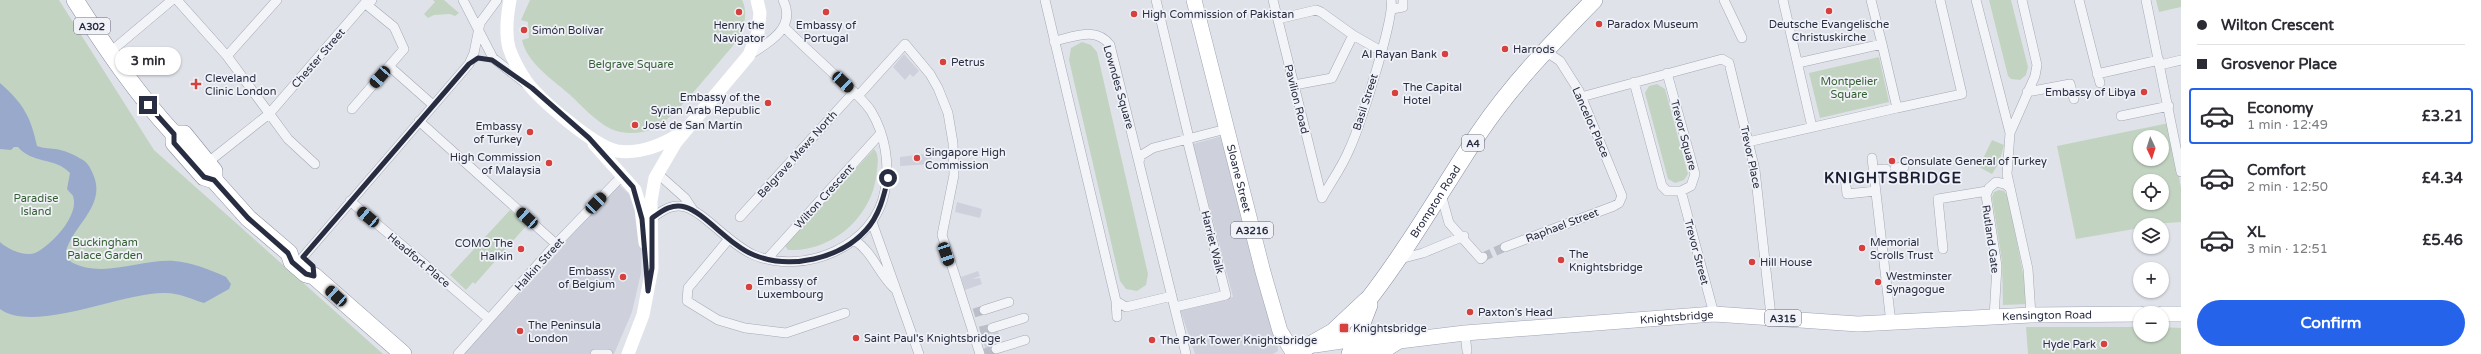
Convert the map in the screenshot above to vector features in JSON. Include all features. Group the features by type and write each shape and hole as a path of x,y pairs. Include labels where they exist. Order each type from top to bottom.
{"highway":[{"name":"A302","path":"75,0 109,52 156,115 174,134 174,143 204,177 214,180 248,218 296,255 292,262 306,274 314,276 403,354"},
{"name":"Brompton Road","path":"1354,349 1369,306 1368,300 1400,259 1491,117 1545,51 1594,0"},
{"name":"A302","path":"174,134 184,134 214,171 214,180"},
{"name":"Knightsbridge","path":"1294,354 1310,347 1333,332 1368,300"}],"main road":[{"path":"510,0 507,26 509,48 532,88 589,138 633,187 641,209 648,291"},
{"path":"628,354 643,315 653,262 652,191 657,173 668,153 689,126 749,55 755,43 759,22 758,0"},
{"name":"Sloane Street","path":"1194,0 1226,129 1280,331 1294,354"},
{"path":"589,138 607,148 631,152 659,145 679,135 689,126"},
{"name":"Knightsbridge","path":"1310,347 1354,349 1388,337 1399,341 1465,333 1714,314 1771,316 1840,324 1891,323 1954,319"},
{"name":"Kensington Road","path":"1954,319 2031,315 2133,314"},
{"path":"2169,314 2181,314"}],"street":[{"path":"109,52 172,0"},
{"path":"177,0 227,56 288,138 315,164"},
{"path":"227,56 277,0"},
{"path":"464,0 484,45 498,63"},
{"path":"296,255 350,202 469,64 474,53 478,29 482,17 497,0"},
{"path":"749,55 771,40 784,27 787,14 782,0"},
{"path":"1045,0 1116,301 1117,315"},
{"name":"Harriet Walk","path":"1156,0 1226,295 1175,308"},
{"name":"Pavilion Road","path":"1273,0 1322,198"},
{"path":"1391,4 1403,7 1405,3 1403,0"},
{"path":"1724,0 1742,38"},
{"path":"1783,0 1812,127"},
{"path":"1871,0 1897,108"},
{"path":"1748,142 1962,94 1940,0"},
{"path":"1976,0 2010,133"},
{"path":"2022,0 2037,65 2035,76 2010,133 2007,174 2028,269 2031,315"},
{"path":"2079,0 2098,78 2160,62 2181,60"},
{"path":"2146,0 2169,106 2181,172"},
{"path":"352,109 404,49 394,27 367,2"},
{"name":"Chester Street","path":"207,163 269,114 367,2"},
{"name":"Basil Street","path":"1322,198 1349,150 1381,51 1391,4"},
{"path":"1278,19 1316,10 1353,35 1381,51"},
{"path":"657,173 685,198 693,211 728,240 754,255 767,259 791,261 811,259 833,253 854,240 872,222 885,193 888,178 880,133 874,117 856,94 784,27"},
{"name":"Lowndes Square","path":"1054,41 1096,34 1107,41 1110,46 1186,354"},
{"path":"1294,85 1332,78 1353,35"},
{"name":"Belgrave Mews North","path":"740,217 905,44 930,74 938,88 948,113 953,143 954,175 942,236 970,314 982,354"},
{"path":"1798,63 1882,44"},
{"name":"Lancelot Place","path":"1545,51 1560,61 1581,97 1620,190 1622,196 1620,202"},
{"path":"469,64 483,57 498,63 532,88"},
{"name":"Trevor Place","path":"1667,73 1725,60 1729,64 1756,170 1771,316"},
{"path":"389,66 433,105"},
{"path":"1581,97 1667,73"},
{"name":"Trevor Square","path":"1667,73 1695,174 1691,186 1681,191"},
{"path":"1634,82 1662,186 1667,192 1681,191"},
{"path":"2027,92 2070,84 2074,99"},
{"path":"2121,116 2169,106"},
{"path":"419,122 556,244"},
{"path":"1139,163 1140,156 1153,148 1226,129"},
{"name":"Wilton Crescent","path":"767,259 880,133"},
{"path":"1134,142 1141,146 1153,148"},
{"path":"1872,158 1891,323"},
{"path":"1874,170 1895,168"},
{"name":"Halkin Street","path":"458,354 556,244 622,176"},
{"path":"1845,177 1846,194 1876,191"},
{"name":"Rutland Gate","path":"1994,317 1997,266 1986,199 1987,191 1996,182 2005,184 2010,188"},
{"name":"Trevor Street","path":"1681,191 1714,314"},
{"path":"1943,249 1938,199 1987,191"},
{"path":"1441,194 1449,223 1464,236 1482,258"},
{"name":"Headfort Place","path":"350,202 489,319"},
{"name":"Raphael Street","path":"1505,247 1620,202"},
{"path":"652,218 666,208 676,205 693,211"},
{"path":"872,222 894,280 894,288 919,354"},
{"path":"1400,259 1423,253 1464,236"},
{"path":"728,240 688,288 687,301 718,320 745,328 786,333 844,313"},
{"path":"854,240 864,246 887,281 894,288"},
{"path":"1116,301 1126,307 1172,296"},
{"path":"984,310 1009,302"},
{"path":"992,328 1024,318"},
{"path":"1465,333 1466,351"},
{"path":"996,349 1025,340"},
{"path":"595,354 608,354"}],"shaded area":[{"path":"904,54 919,71 913,77 910,74 905,80 893,67"},
{"path":"1222,136 1277,334 1278,351 1273,354 1195,354 1180,309 1233,297 1193,144"},
{"name":"Singapore High Commission","path":"931,153 932,164 900,166 900,157"},
{"path":"614,180 638,202 642,231 641,273 632,312 614,354 463,354 560,250 602,192"},
{"path":"957,202 982,209 980,218 955,212"},
{"path":"978,271 980,276 972,279 980,278 982,284 965,290 961,277"},
{"path":"997,329 1003,345 986,351 981,334"}],"green space":[{"name":"Buckingham Palace Garden","path":"0,0 59,0 154,150 383,354 0,354"},
{"path":"433,0 444,0 459,13 455,16 450,14 434,15 428,18 424,14 435,2"},
{"name":"Belgrave Square","path":"530,0 742,0 745,18 742,31 732,47 673,114 655,128 639,133 627,133 611,129 600,122 541,70 529,56 522,40 529,38 528,22 521,20"},
{"path":"1989,0 2011,0 2028,67 2026,75 2020,80 2011,79 2008,76"},
{"path":"2156,0 2181,0 2181,7 2159,12"},
{"path":"1082,42 1091,45 1097,52 1148,274 1146,285 1137,291 1126,289 1120,281 1069,60 1071,48"},
{"name":"Montpelier Square","path":"1879,57 1889,102 1820,118 1809,73"},
{"path":"1657,84 1665,89 1688,174 1684,180 1675,183 1668,179 1645,93 1649,86"},
{"path":"2169,123 2181,188 2181,222 2169,223 2169,218 2133,218 2133,229 2076,239 2057,146 2133,130 2133,166 2169,166 2169,130 2135,130"},
{"path":"1992,140 2004,145 1999,163 1992,174 1979,167"},
{"path":"874,149 877,153 878,162 874,186 868,202 860,216 849,228 821,245 805,249 788,250 785,246"},
{"path":"1999,190 2004,191 2008,197 2029,304 2003,305 2002,261 1992,197 1994,192"},
{"path":"510,210 527,225 475,284 473,282 466,290 450,275"},
{"name":"Hyde Park","path":"2026,327 2133,327 2133,342 2169,342 2169,327 2181,328 2181,354 2028,354"}],"water":[{"path":"0,83 15,97 25,111 32,127 37,146 62,150 77,156 86,163 93,174 96,185 96,195 93,205 70,241 66,251 71,262 83,267 96,269 109,269 161,261 187,263 226,277 231,284 229,289 204,303 180,295 165,293 147,294 56,315 34,317 15,315 0,309 0,242 16,252 26,254 35,253 48,244 62,229 68,221 74,204 73,196 67,189 70,173 64,168 51,162 30,156 18,147 14,147 11,150 0,149"}],"tunnel":[{"path":"1483,257 1505,247"},
{"path":"974,313 984,310"},
{"path":"980,331 992,328"},
{"path":"985,353 996,349"}],"place":[{"name":"Deutsche Evangelische Christuskirche","path":"1829,11"},
{"name":"Henry the Navigator","path":"739,12"},
{"name":"Embassy of Portugal","path":"826,12"},
{"name":"High Commission of Pakistan","path":"1134,14"},
{"name":"Paradox Museum","path":"1599,24"},
{"name":"Simón Bolívar","path":"524,30"},
{"name":"Harrods","path":"1505,49"},
{"name":"Al Rayan Bank","path":"1445,54"},
{"name":"Petrus","path":"943,62"},
{"name":"Cleveland Clinic London","path":"196,84"},
{"name":"Embassy of Libya","path":"2144,92"},
{"name":"The Capital Hotel","path":"1395,93"},
{"name":"Embassy of the Syrian Arab Republic","path":"768,103"},
{"name":"José de San Martín","path":"635,125"},
{"name":"Embassy of Turkey","path":"530,132"},
{"name":"Singapore High Commission","path":"917,158"},
{"name":"Consulate General of Turkey","path":"1892,161"},
{"name":"High Commission of Malaysia","path":"549,163"},
{"name":"Memorial Scrolls Trust","path":"1862,248"},
{"name":"COMO The Halkin","path":"521,249"},
{"name":"The Knightsbridge","path":"1561,260"},
{"name":"Hill House","path":"1752,262"},
{"name":"Embassy of Belgium","path":"623,277"},
{"name":"Westminster Synagogue","path":"1878,282"},
{"name":"Embassy of Luxembourg","path":"749,287"},
{"name":"Paxton’s Head","path":"1470,312"},
{"name":"Knightsbridge","path":"1344,328"},
{"name":"The Peninsula London","path":"520,331"},
{"name":"Saint Paul's Knightsbridge","path":"856,338"},
{"name":"The Park Tower Knightsbridge","path":"1152,340"},
{"name":"Hyde Park","path":"2104,344"}],"district":[{"name":"KNIGHTSBRIDGE","path":"1893,178"}],"route":[{"path":"148,105 174,134 174,143 204,177 214,180 248,218 288,253 292,262 306,274 314,276 313,266 303,257 469,64 475,59 483,57 498,63 532,88 589,138 604,157 633,187 639,200 642,219 648,291 653,256 652,218 666,208 676,205 689,208 728,240 754,255 767,259 791,261 811,259 833,253 846,246 866,230 878,211 885,193 888,178"}],"park label":[{"name":"Paradise Island","path":"36,204"}]}
